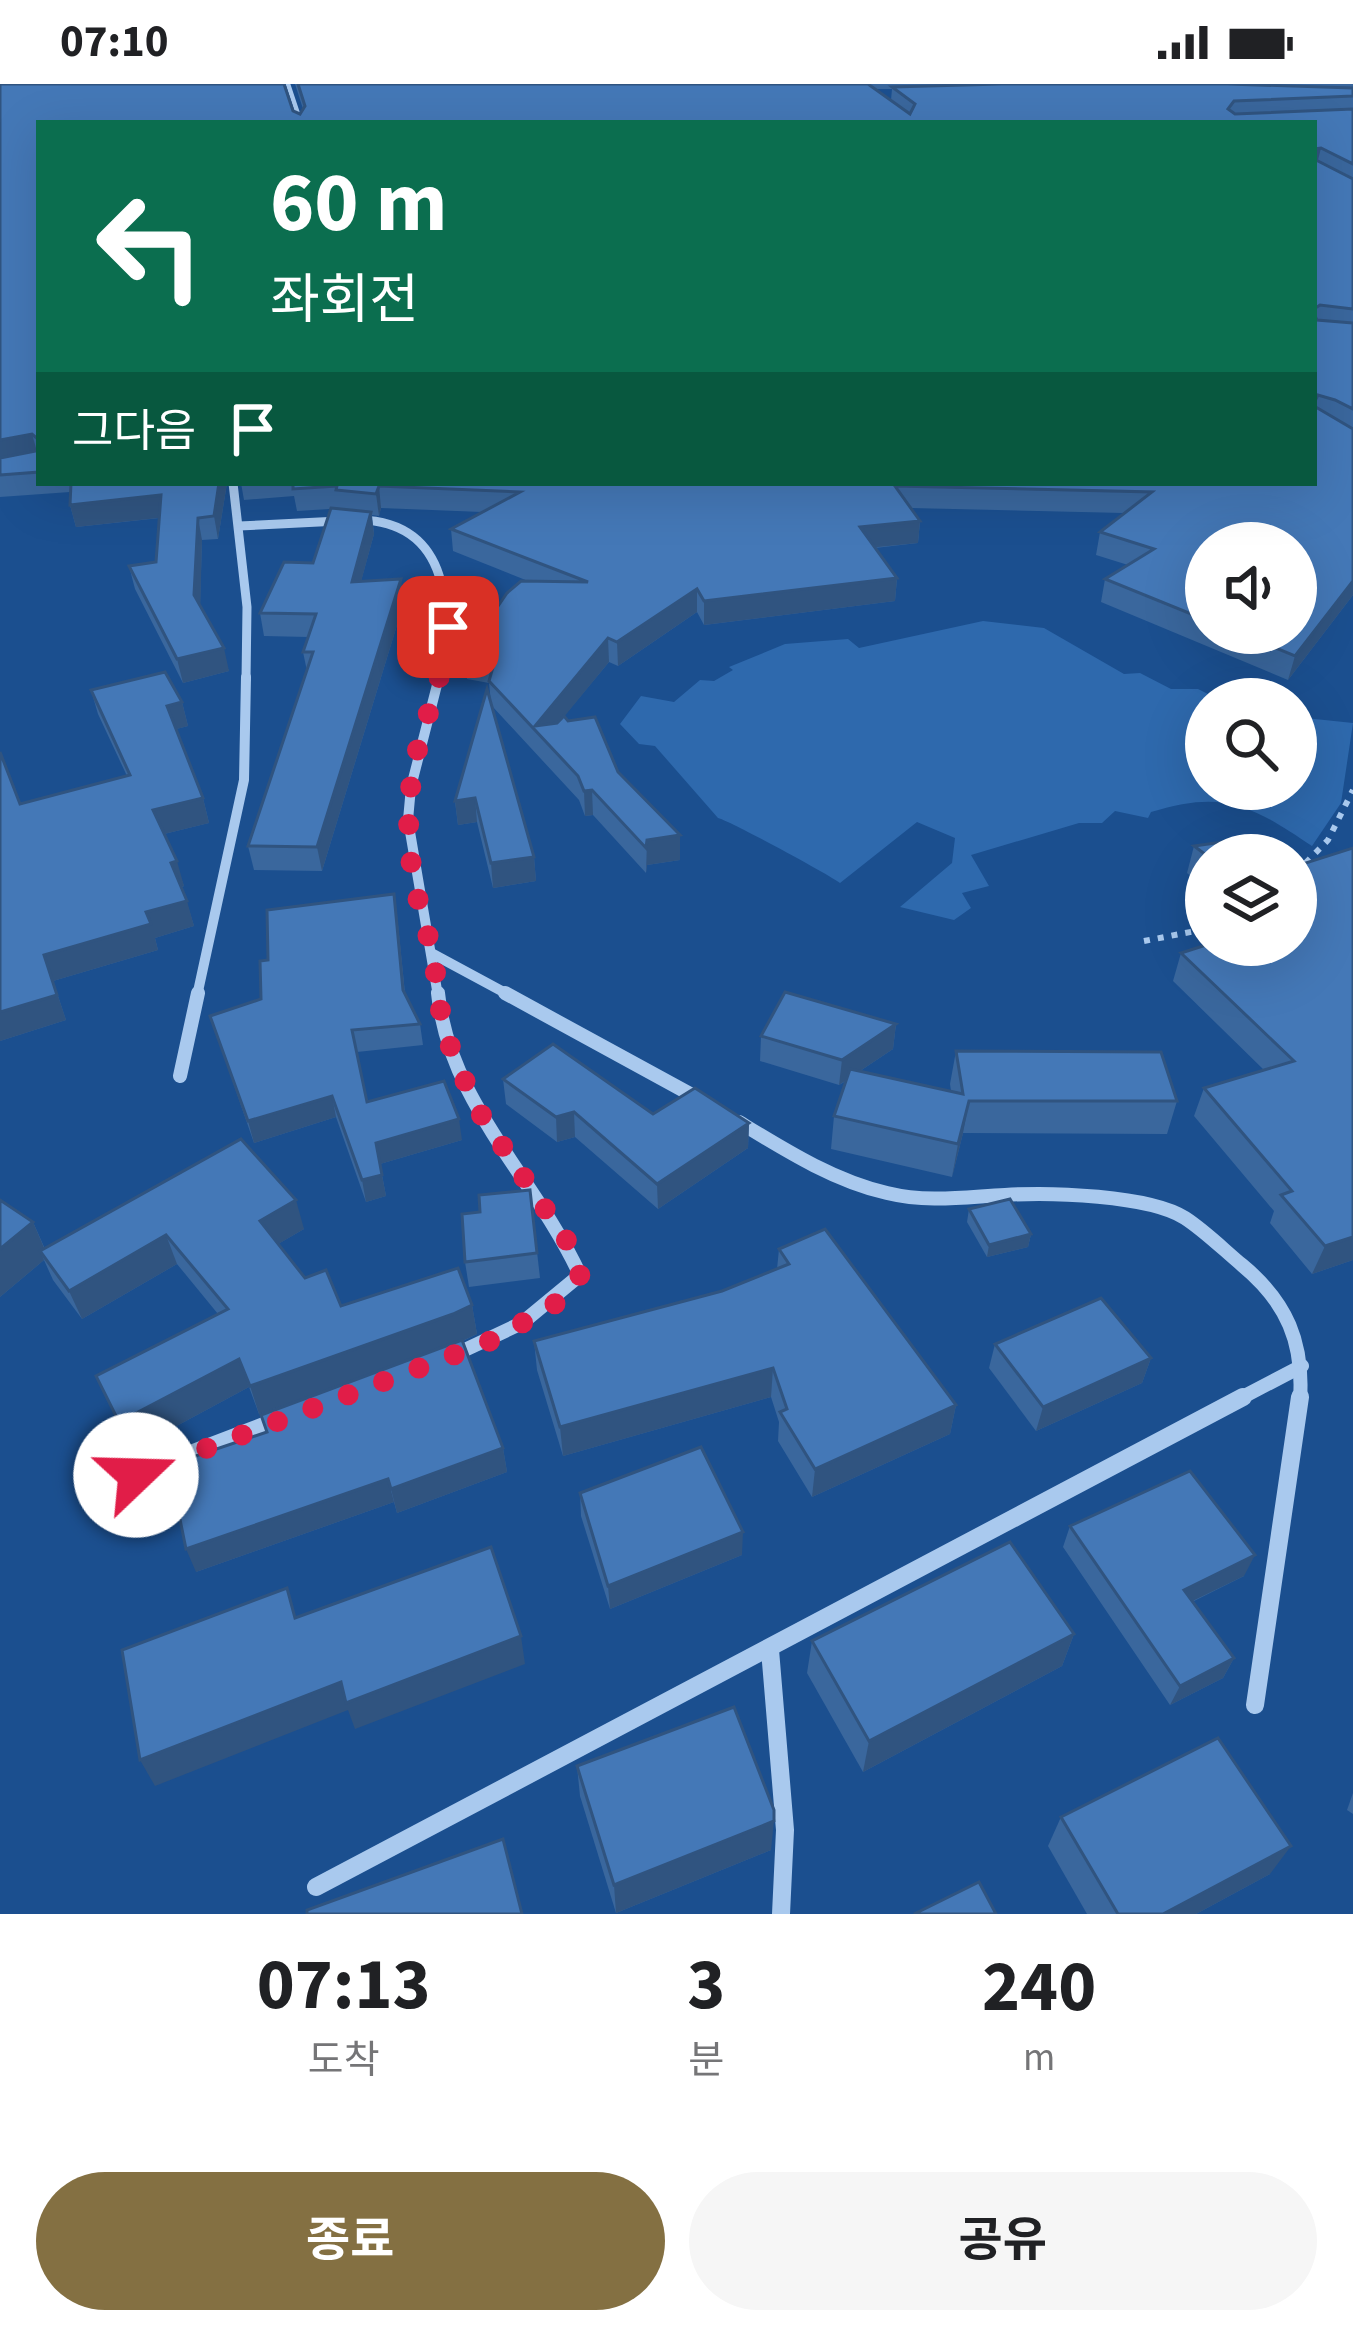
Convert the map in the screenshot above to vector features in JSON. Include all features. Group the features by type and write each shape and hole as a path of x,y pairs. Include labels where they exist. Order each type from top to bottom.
{"street":[{"path":"288,84 300,120"},
{"path":"180,1076 244,780 247,607 233,486"},
{"path":"239,526 370,520 402,528 434,555 448,602 447,651 413,765 408,814 412,877 433,954 443,1029 476,1107 567,1241 580,1275 553,1306 488,1342 426,1365"},
{"path":"433,954 713,1107"},
{"path":"730,1117 800,1159 885,1193 940,1201 1011,1194 1140,1202 1183,1216 1265,1284 1296,1332 1302,1366 1298,1428 1255,1705"},
{"path":"316,1888 1302,1366"},
{"path":"136,1475 302,1411"},
{"path":"770,1650 785,1830 781,1914"}],"path":[{"path":"1317,851 1328,840 1353,790"},
{"path":"1144,941 1185,933"}],"shaded area":[{"path":"983,621 1044,628 1124,674 1140,673 1171,689 1185,689 1185,804 1151,812 1148,818 1115,811 1102,823 1079,823 971,855 989,886 962,893 971,908 954,920 900,907 952,863 955,838 917,822 840,883 718,818 655,746 639,744 620,724 641,696 674,702 700,680 714,681 733,670 729,667 785,644 848,639 859,648"},
{"path":"1317,719 1353,723 1341,803 1317,839 1317,834 1293,834 1249,810 1317,810"}],"building":[{"path":"0,84 284,84 293,111 300,114 305,106 298,84 868,84 910,114 915,104 892,87 1228,84 1353,88 1353,96 1234,101 1228,109 1235,114 1353,109 1353,164 1317,149 1317,120 36,120 36,437 32,434 0,440"},
{"path":"1317,161 1353,179 1353,309 1317,307"},
{"path":"1317,320 1353,323 1353,409 1318,395"},
{"path":"1317,408 1353,429 1353,581 1317,628 1317,522 1185,522 1185,611 1105,579 1154,549 1100,532 1152,492 895,486 1317,486"},
{"path":"36,451 36,472 0,475 0,458"},
{"path":"71,486 219,486 214,516 198,518 194,595 224,648 177,659 129,566 156,562 161,495 70,505"},
{"path":"337,486 379,486 376,494 336,490"},
{"path":"379,486 895,486 920,521 860,527 897,578 704,601 697,589 617,642 608,638 535,726 557,723 564,716 568,721 595,717 618,772 680,835 647,840 646,848 592,790 584,791 578,776 489,681 495,660 464,656 507,593 521,581 588,582 451,529 520,492"},
{"path":"331,508 371,512 352,582 401,579 317,847 248,846 313,652 303,652 316,614 260,613 284,562 313,563"},
{"path":"165,672 182,702 167,706 203,798 153,810 177,861 171,863 187,901 146,912 151,924 44,955 57,995 0,1012 0,752 20,804 130,775 91,690"},
{"path":"487,689 534,857 491,863 475,798 455,801"},
{"path":"1353,848 1353,1237 1325,1246 1281,1195 1292,1191 1204,1088 1294,1061 1195,966 1317,966 1317,859"},
{"path":"394,894 403,990 420,1024 352,1030 367,1102 444,1081 459,1119 376,1143 382,1175 362,1180 332,1096 248,1121 210,1016 261,999 260,961 268,960 267,910"},
{"path":"785,992 896,1024 842,1060 761,1036"},
{"path":"553,1044 653,1114 695,1088 749,1123 657,1184 574,1112 556,1117 503,1079"},
{"path":"956,1051 1161,1052 1177,1101 969,1101 958,1144 834,1116 850,1069 963,1094"},
{"path":"241,1139 296,1200 260,1221 305,1278 326,1270 341,1306 458,1268 472,1305 250,1386 239,1359 119,1422 96,1376 228,1309 166,1235 69,1291 40,1251"},
{"path":"530,1190 537,1253 465,1262 462,1214 480,1212 479,1195"},
{"path":"1010,1199 1031,1234 989,1245 969,1209"},
{"path":"0,1200 33,1222 0,1249"},
{"path":"825,1229 956,1405 815,1469 780,1412 787,1409 773,1368 560,1427 534,1341 722,1291 789,1264 779,1249"},
{"path":"1101,1298 1151,1358 1043,1407 995,1344"},
{"path":"462,1340 503,1448 391,1489 388,1479 186,1549 169,1465 267,1432 261,1415"},
{"path":"701,1447 743,1532 608,1586 580,1493"},
{"path":"1190,1471 1255,1555 1184,1590 1234,1658 1180,1686 1070,1526"},
{"path":"1010,1542 1074,1634 869,1741 812,1641"},
{"path":"491,1547 521,1636 346,1703 341,1682 140,1760 122,1650 287,1588 295,1618"},
{"path":"734,1707 774,1810 774,1821 614,1885 577,1766"},
{"path":"1218,1738 1291,1846 1163,1914 1118,1914 1061,1817"},
{"path":"503,1839 522,1914 307,1914 307,1910"},
{"path":"979,1882 996,1914 914,1914"}],"route":[{"path":"136,1475 488,1342 553,1306 580,1275 567,1241 476,1107 443,1029 433,954 412,877 408,814 413,765 447,651 448,627"}]}
